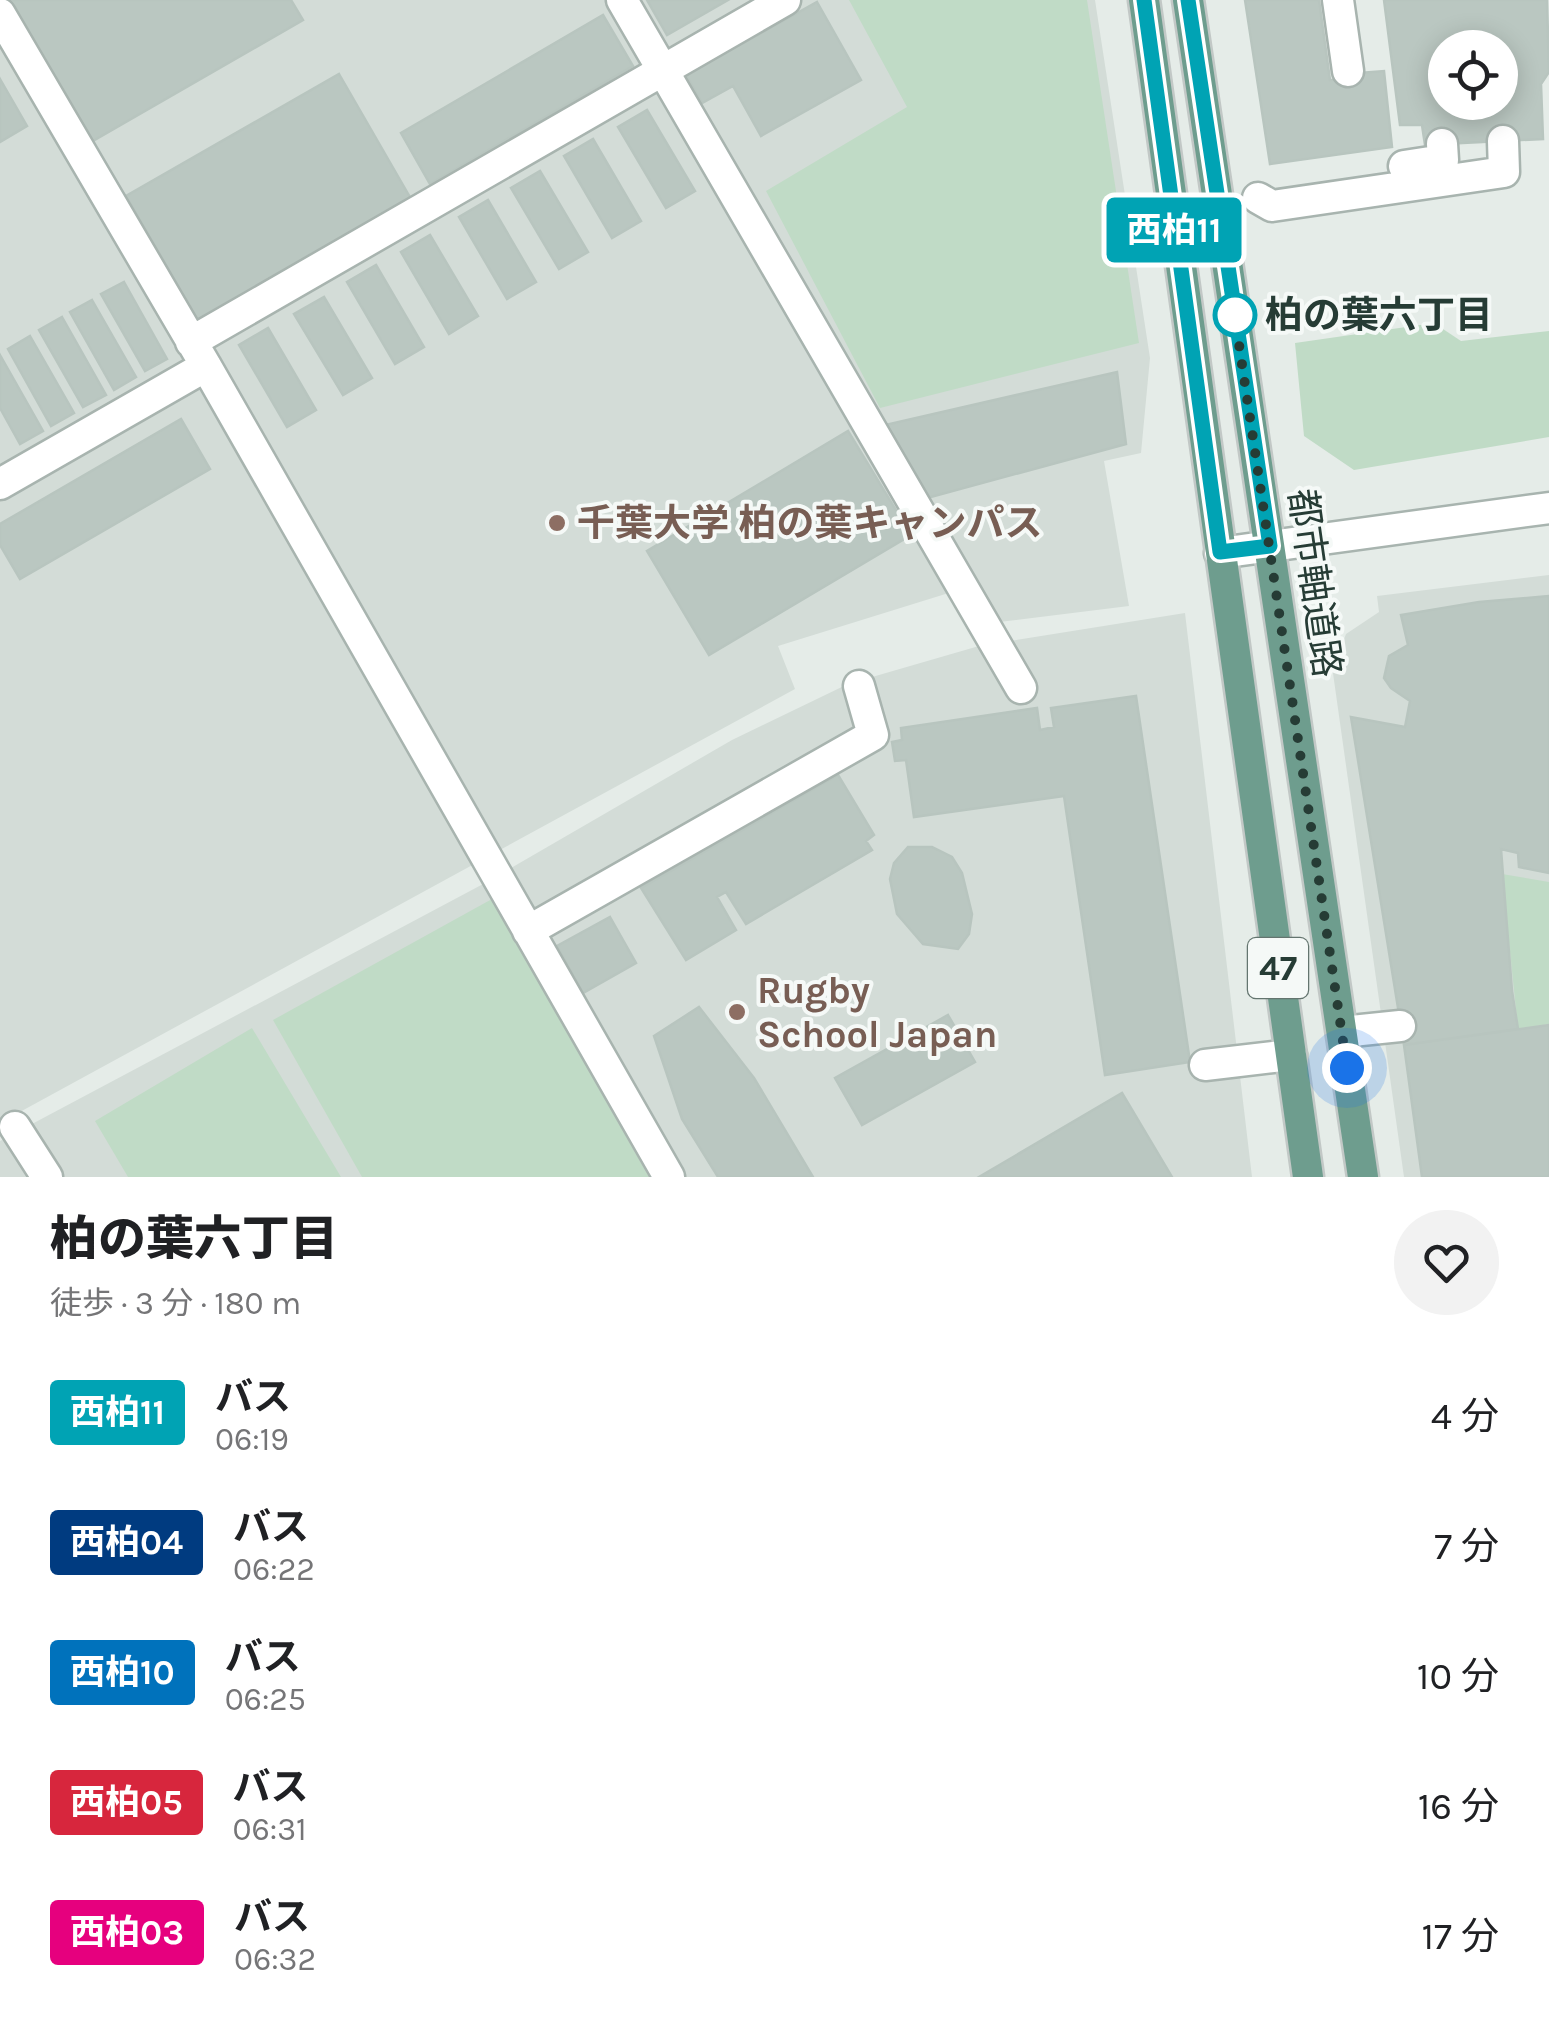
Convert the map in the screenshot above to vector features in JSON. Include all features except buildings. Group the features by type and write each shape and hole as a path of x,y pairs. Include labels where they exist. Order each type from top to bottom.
{"main road":[{"name":"47","path":"1144,0 1308,1177"},
{"name":"都市軸道路","path":"1188,0 1363,1177"}],"street":[{"path":"622,0 1021,688"},
{"path":"0,484 198,354 661,70 786,0"},
{"path":"1338,0 1348,72"},
{"path":"0,14 669,1177"},
{"path":"1317,189 1504,172 1503,141"},
{"path":"1218,203 1258,198 1272,206 1317,189 1443,160 1442,144"},
{"path":"1220,552 1549,508"},
{"path":"528,931 873,735 859,686"},
{"path":"1342,1032 1400,1026"},
{"path":"1205,1065 1291,1056"},
{"path":"15,1127 47,1177"}],"shaded area":[{"name":"千葉大学 柏の葉キャンパス","path":"0,0 1095,0 1150,358 1141,453 1104,461 1129,606 991,623 968,587 778,646 795,689 18,1113 0,1119"},
{"path":"1549,575 1549,1177 1404,1177 1331,659 1338,655 1346,634 1379,612 1377,596"},
{"name":"Rugby School Japan","path":"1185,613 1252,1177 0,1177 0,1141 485,883 732,740 848,684 979,646"}],"green space":[{"path":"849,0 1087,0 1139,343 880,408 766,191 907,107"},
{"path":"1434,323 1461,341 1549,331 1549,437 1354,470 1304,436 1295,343"},
{"path":"1502,874 1549,882 1549,1024 1518,1029"},
{"path":"492,899 649,1177 362,1177 273,1020"},
{"path":"252,1028 341,1177 128,1177 95,1121"}],"bus line":[{"name":"西柏11","path":"1144,0 1220,552 1270,546 1188,0"}],"place":[{"name":"柏の葉六丁目","path":"1235,315"},
{"name":"千葉大学 柏の葉キャンパス","path":"557,523"},
{"name":"Rugby School Japan","path":"737,1012"}],"route":[{"path":"1235,315 1233,304 1347,1068"}]}
